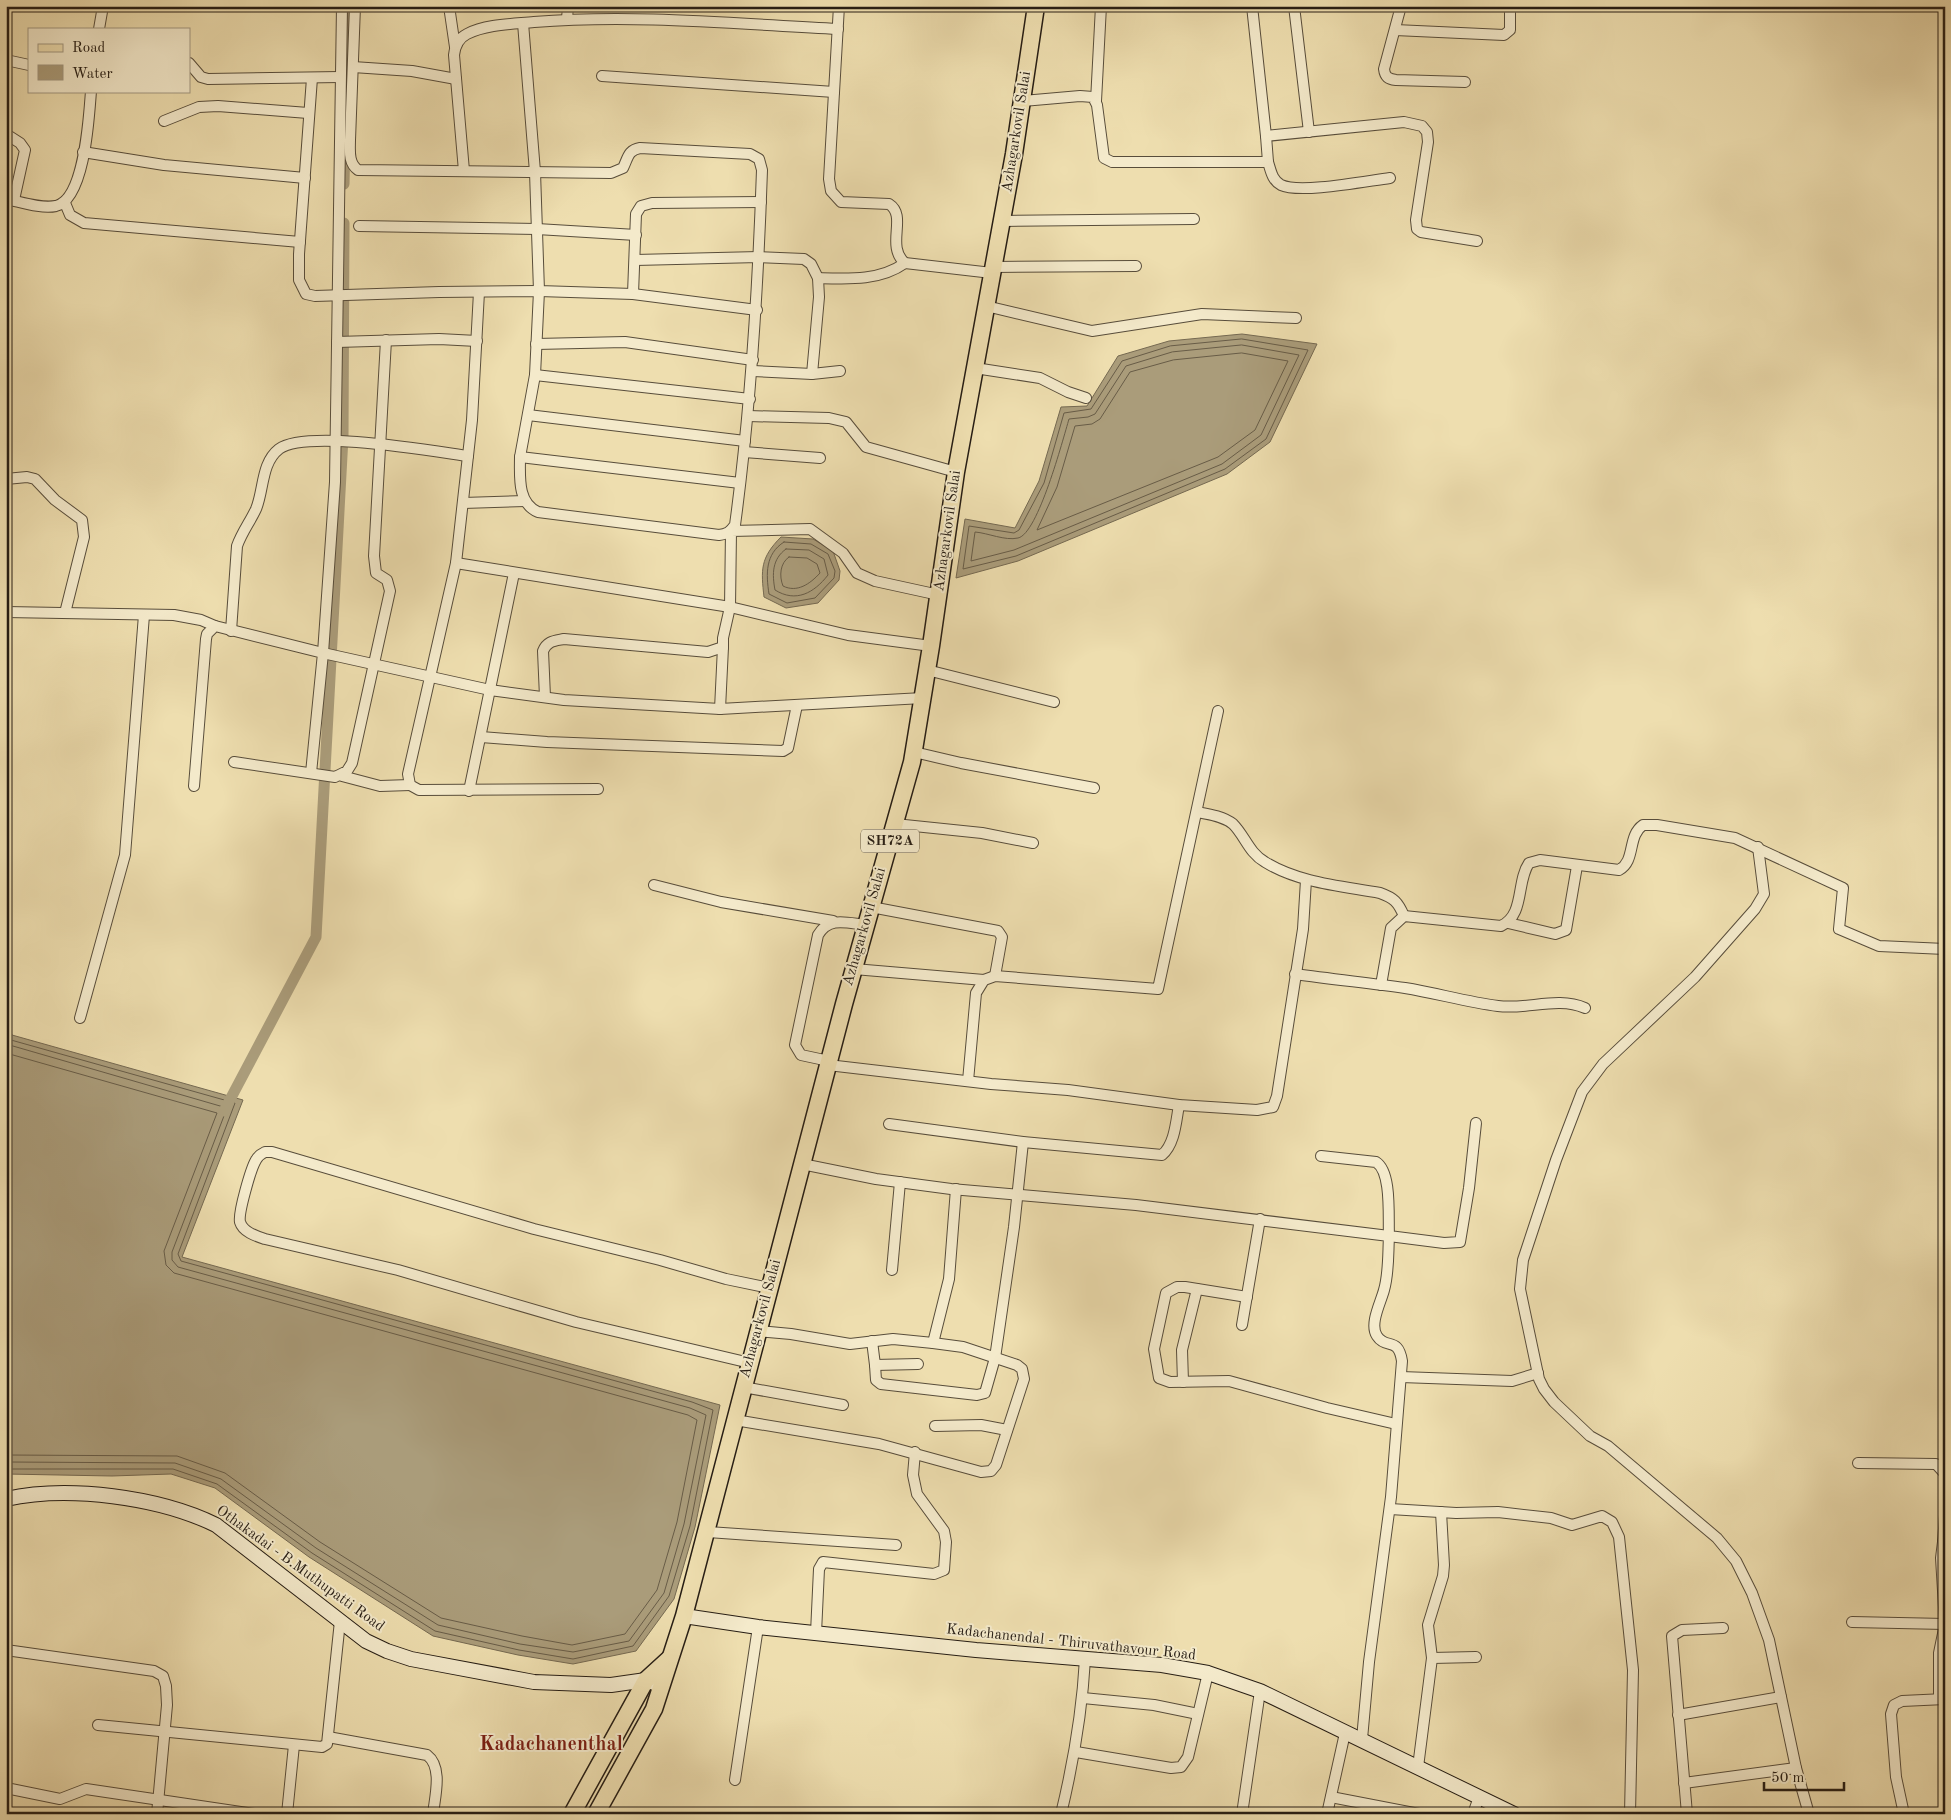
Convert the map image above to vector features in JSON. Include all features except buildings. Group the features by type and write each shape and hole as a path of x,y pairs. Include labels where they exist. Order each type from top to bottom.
{"main road":[{"name":"Azhagarkovil Salai","path":"596,1814 654,1709 684,1616 708,1532 743,1387 828,1063 914,752 956,472 1023,101 1036,6"},
{"name":"Othakadai - B.Muthupatti Road","path":"6,1499 49,1494 83,1495 144,1501 191,1513 216,1525 366,1641 386,1651 411,1659 534,1682 569,1685 611,1685 646,1680 661,1685"},
{"name":"Kadachanendal - Thiruvathavour Road","path":"684,1616 816,1633 1162,1665 1208,1673 1260,1691 1514,1814"},
{"name":"Azhagarkovil Salai","path":"572,1814 646,1680 669,1659"}],"street":[{"path":"99,28 103,6"},
{"path":"315,774 325,653 335,482 341,442 343,342 339,296 342,6"},
{"path":"354,6 350,140 353,167 367,172 464,171 535,172 611,173 623,168 629,153 634,149 640,148 750,154 759,159 762,170 753,371 735,525 727,534 719,535 538,512 531,509 525,501 520,487 520,457 535,375 539,291 535,172 523,23"},
{"path":"449,6 455,47 464,171"},
{"path":"568,6 568,20"},
{"path":"839,6 829,179 831,191 841,202 889,204 894,207 896,213 896,249 899,258 905,263 993,270 1136,266"},
{"path":"1101,6 1096,100 1102,150 1106,160 1122,163 1268,162"},
{"path":"1252,6 1268,162 1273,178 1281,185 1296,189 1390,178"},
{"path":"1294,6 1309,132"},
{"path":"1401,6 1384,69 1385,75 1389,79 1465,82"},
{"path":"1396,30 1504,35 1510,30 1510,6"},
{"path":"455,47 467,34 485,28 568,20 614,19 838,29"},
{"path":"6,60 28,65"},
{"path":"190,64 201,76 208,79 340,77"},
{"path":"353,67 412,71 456,79"},
{"path":"602,76 834,92"},
{"path":"312,78 300,242 299,280 306,294 339,296 539,291 633,294 757,310"},
{"path":"6,134 20,143 24,150 10,199 38,205 55,206 65,203 73,194 83,152 91,92"},
{"path":"1023,101 1087,95 1096,100"},
{"path":"164,121 199,107 218,106 308,113"},
{"path":"1266,136 1404,122 1422,126 1427,132 1428,142 1416,220 1418,229 1421,232 1476,240"},
{"path":"83,152 164,165 304,178"},
{"path":"633,294 636,214 641,206 652,203 761,202"},
{"path":"65,203 70,215 84,223 300,242"},
{"path":"1002,221 1194,219"},
{"path":"360,226 537,230 636,235"},
{"path":"635,260 759,257 804,258 811,264 818,278 819,296 812,374"},
{"path":"818,278 879,276 896,270 905,263"},
{"path":"410,785 408,774 456,564 468,456 479,292"},
{"path":"986,306 1092,331 1217,313 1296,318"},
{"path":"343,342 439,339 477,341"},
{"path":"338,776 352,763 390,591 387,580 376,573 374,566 386,340"},
{"path":"536,344 625,342 753,360"},
{"path":"975,368 1040,378 1068,392 1086,398"},
{"path":"753,371 812,374 840,371"},
{"path":"535,375 750,399"},
{"path":"528,415 745,441"},
{"path":"748,416 829,418 846,422 866,447 956,472"},
{"path":"231,631 237,546 241,534 256,508 271,458 280,449 292,444 380,443 468,456"},
{"path":"744,452 820,458"},
{"path":"520,457 740,483"},
{"path":"6,479 27,477 35,479 55,500 82,520 84,537 66,613"},
{"path":"463,503 525,501"},
{"path":"731,531 810,529 843,553 857,573 875,581 939,595"},
{"path":"720,709 723,638 730,608 731,531"},
{"path":"456,564 730,608 848,635 931,646"},
{"path":"469,791 514,573"},
{"path":"6,612 186,616 231,631 431,678 490,690 545,697 720,709 923,698"},
{"path":"80,1018 124,855 144,615"},
{"path":"194,786 206,639 207,634 215,626"},
{"path":"545,697 543,651 545,645 551,641 564,639 708,652 723,647"},
{"path":"927,670 1054,702"},
{"path":"481,737 547,742 783,751 788,748 797,705"},
{"path":"854,969 984,980 995,976 1158,989 1218,711"},
{"path":"914,752 961,764 1094,788"},
{"path":"234,762 338,776 380,786 410,785 419,790 598,789"},
{"path":"1196,812 1223,818 1233,825 1251,852 1265,862 1306,880 1386,894 1398,901 1404,916"},
{"path":"895,824 982,833 1034,843"},
{"path":"1381,986 1391,928 1404,916 1501,926 1508,923 1514,915 1530,864 1540,860 1611,870 1624,867 1628,862 1634,834 1643,825 1657,825 1735,838 1762,849 1843,888 1839,929 1879,946 1945,949"},
{"path":"1762,849 1764,894 1755,909 1695,977 1603,1064 1582,1092 1556,1160 1524,1260 1520,1289 1538,1373 1544,1389 1554,1402 1590,1436 1608,1446 1717,1538 1736,1561 1752,1593 1769,1640 1796,1768 1809,1814"},
{"path":"1508,923 1555,934 1566,930 1577,866"},
{"path":"832,921 826,924 818,935 795,1045 801,1055 828,1063 968,1081 1077,1091 1179,1105 1257,1110 1273,1107 1277,1096 1303,928 1306,880"},
{"path":"654,885 721,902 866,925"},
{"path":"871,907 998,931 1002,937 995,976"},
{"path":"1295,974 1500,1006 1526,1006 1559,1002 1572,1003 1585,1008"},
{"path":"968,1081 976,992 984,980"},
{"path":"889,1124 1022,1142 1162,1155 1168,1150 1171,1142 1179,1105"},
{"path":"802,1164 900,1182 956,1189 1260,1219 1444,1243 1460,1242 1469,1188 1476,1123"},
{"path":"872,1341 876,1380 881,1384 981,1394 987,1390 995,1358 1014,1227 1022,1142"},
{"path":"750,1363 576,1322 398,1270 265,1240 252,1235 243,1228 240,1221 241,1212 255,1161 264,1152 272,1152 534,1229 769,1288"},
{"path":"1321,1156 1376,1162 1382,1166 1386,1179 1389,1236 1385,1288 1375,1318 1375,1327 1376,1335 1382,1340 1396,1345 1400,1350 1401,1377 1390,1508 1369,1662 1362,1740"},
{"path":"892,1270 900,1182"},
{"path":"933,1343 949,1279 956,1189"},
{"path":"1242,1325 1260,1219"},
{"path":"1247,1297 1177,1287 1166,1293 1154,1349 1159,1378 1164,1381 1183,1382 1229,1380 1327,1408 1396,1424"},
{"path":"1183,1382 1182,1350 1197,1289"},
{"path":"735,1420 915,1452 981,1472 991,1471 996,1466 1019,1398 1024,1374 1017,1365 963,1348 892,1339 850,1344 824,1338 758,1331"},
{"path":"875,1365 918,1364"},
{"path":"1401,1377 1512,1382 1538,1373"},
{"path":"743,1387 844,1405"},
{"path":"934,1426 981,1425 1007,1430"},
{"path":"816,1633 819,1569 824,1562 934,1574 944,1570 946,1542 944,1531 917,1494 913,1476 915,1452"},
{"path":"1858,1463 1936,1464 1945,1474"},
{"path":"1390,1508 1440,1512 1498,1512 1551,1518 1572,1524 1602,1516 1612,1522 1616,1528 1633,1670 1630,1814"},
{"path":"1418,1767 1432,1658 1428,1625 1443,1576 1444,1565 1440,1512"},
{"path":"1904,1814 1896,1777 1891,1714 1894,1705 1902,1701 1942,1699 1939,1653 1945,1624 1941,1558 1944,1542 1945,1515"},
{"path":"708,1532 896,1545"},
{"path":"98,1725 322,1747 327,1744 340,1622"},
{"path":"1852,1622 1945,1624"},
{"path":"735,1780 758,1627"},
{"path":"1687,1814 1672,1636 1682,1630 1723,1628"},
{"path":"6,1650 154,1671 163,1676 166,1686 157,1814"},
{"path":"1432,1658 1476,1657"},
{"path":"1062,1814 1076,1752 1083,1698 1085,1659"},
{"path":"1076,1752 1171,1768 1180,1767 1188,1757 1208,1673"},
{"path":"1242,1814 1260,1691"},
{"path":"1678,1715 1781,1697"},
{"path":"1083,1698 1154,1705 1198,1714"},
{"path":"1327,1814 1345,1733"},
{"path":"328,1737 427,1754 433,1759 436,1766 437,1781 434,1814"},
{"path":"288,1814 294,1745"},
{"path":"1684,1783 1796,1768"},
{"path":"6,1788 60,1798 86,1789 159,1798 254,1814"},
{"path":"1331,1797 1419,1814"},
{"path":"1473,1814 1479,1797"}],"water":[{"path":"1242,334 1317,344 1270,442 1227,474 1018,561 956,578 965,519 1015,528 1039,481 1061,407 1087,406 1118,356 1169,341"},
{"path":"781,537 813,539 833,551 840,571 839,580 818,603 786,608 764,597 762,579 764,565 769,551"},
{"path":"6,1018 12,1035 243,1100 182,1257 720,1405 695,1527 674,1599 636,1651 573,1664 518,1655 433,1636 309,1557 215,1488 171,1474 112,1476 6,1474"}],"waterway":[{"path":"344,184 348,6"},
{"path":"224,1111 316,937 343,437 344,223"}],"district":[{"name":"Kadachanenthal","path":"551,1745"}]}
